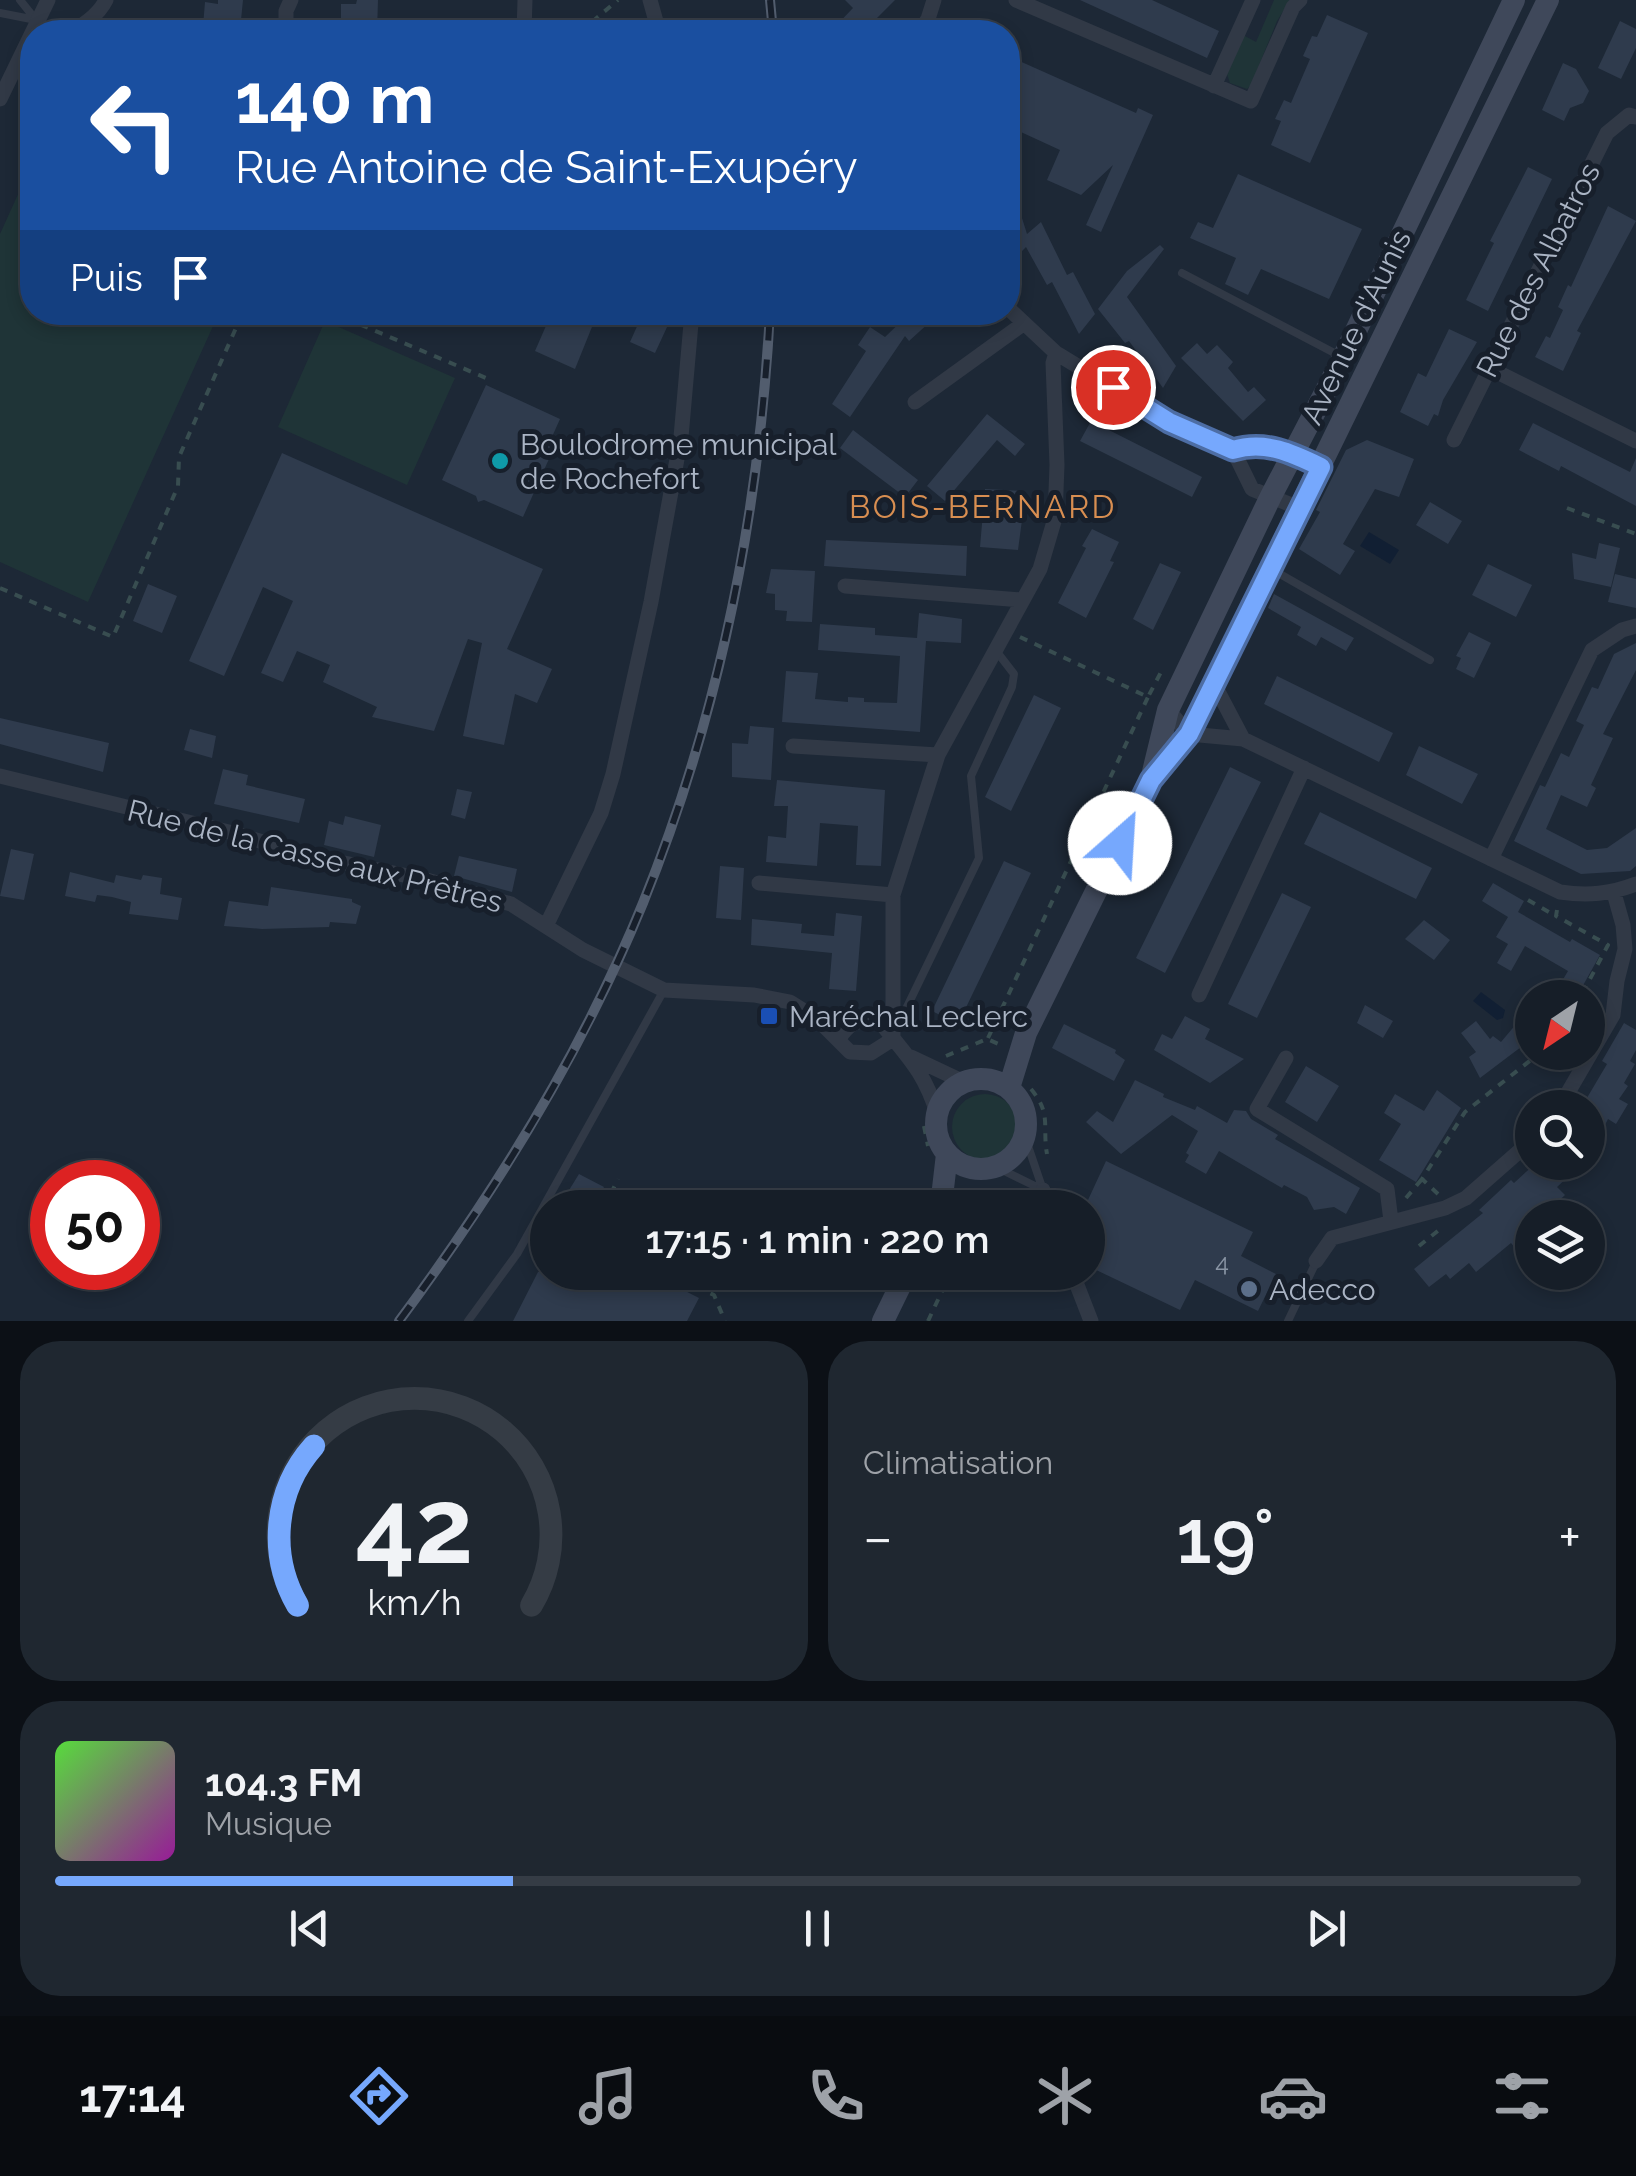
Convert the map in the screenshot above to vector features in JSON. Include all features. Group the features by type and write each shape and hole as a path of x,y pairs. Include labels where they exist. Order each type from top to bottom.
{"main road":[{"name":"Avenue d'Aunis","path":"1151,780 1168,710 1271,496 1343,358 1514,0"},
{"name":"Avenue d'Aunis","path":"972,1080 1018,1041 1151,780 1189,734 1548,0"},
{"name":"Avenue d'Aunis","path":"1018,1041 1019,1088"},
{"path":"939,1190 937,1135 930,1117 947,1094 972,1080 991,1080 1019,1088 1026,1116 1025,1137 1017,1152 956,1190"},
{"path":"938,1150 956,1162 986,1168"},
{"path":"883,1321 898,1290"}],"street":[{"path":"36,20 48,0"},
{"path":"87,20 106,0"},
{"path":"1016,0 1251,101 1300,0"},
{"path":"1214,86 1252,0"},
{"path":"0,99 20,55"},
{"name":"Rue des Albatros","path":"1454,440 1608,133 1629,115 1636,116"},
{"path":"1020,322 1056,352 1169,422 1233,450 1253,444 1293,454 1321,467"},
{"path":"915,402 1022,324"},
{"path":"546,926 600,813 613,774 651,602 681,437 691,325"},
{"path":"893,1039 893,896 938,755 1040,568 1055,518 1056,352"},
{"path":"1489,368 1636,441"},
{"path":"1233,450 1252,489 1300,508"},
{"path":"845,586 1022,600"},
{"path":"1491,860 1592,650 1622,630 1636,626"},
{"path":"1213,682 1243,739"},
{"path":"1168,710 1189,734 1243,739 1560,892 1583,896 1636,884"},
{"path":"794,746 938,755"},
{"path":"1199,995 1304,768"},
{"name":"Rue de la Casse aux Prêtres","path":"0,776 511,904 613,967 664,990 754,994 790,1002 817,1019 850,1052 871,1053 893,1039"},
{"path":"759,883 893,896"},
{"path":"1569,1090 1614,1015 1616,981 1625,949 1624,925 1614,892"},
{"path":"838,1039 847,1025 878,1019 912,1056 972,1080"},
{"path":"912,1056 928,1084 930,1117"},
{"path":"1286,1058 1257,1109 1387,1189 1391,1221"},
{"path":"1316,1261 1332,1238 1445,1208 1466,1198 1515,1155"},
{"path":"1079,1290 1090,1321"}],"lane":[{"path":"20,0 36,20"},
{"path":"0,13 36,20"},
{"path":"1182,273 1343,358"},
{"path":"1268,568 1430,660"},
{"path":"892,1015 904,1014 979,858 971,776 1012,687 1014,674 996,650"},
{"path":"468,1321 518,1254 664,990"},
{"path":"1025,1137 1043,1190"},
{"path":"986,1168 1043,1190"},
{"path":"1288,1321 1316,1261"}],"path":[{"path":"594,20 618,0"},
{"path":"0,588 112,637 178,486 180,457 237,325"},
{"path":"362,325 486,378"},
{"path":"1567,508 1636,534"},
{"path":"1006,630 1168,710"},
{"path":"987,1039 1148,697"},
{"path":"1556,916 1560,892"},
{"path":"1528,900 1608,944 1589,980"},
{"path":"928,1063 987,1039 1018,1041"},
{"path":"1419,1246 1451,1220 1437,1191 1422,1179 1465,1112 1519,1070"},
{"path":"1019,1088 1042,1102 1047,1118 1044,1138 1049,1162 1043,1190"},
{"path":"930,1117 938,1150"},
{"path":"613,1190 618,1179"},
{"path":"703,1290 714,1295 726,1321"},
{"path":"928,1321 943,1290"}],"green space":[{"path":"1274,0 1290,0 1277,21 1251,85 1247,89 1230,83 1227,74 1243,35 1256,42"},
{"path":"20,190 20,325 214,325 88,602 0,562 0,234"},
{"path":"323,325 334,325 455,378 407,485 278,427"},
{"path":"985,1094 1008,1104 1018,1127 1008,1150 985,1160 962,1150 952,1127 962,1104"}],"water":[{"path":"1369,532 1399,550 1390,564 1360,546"},
{"path":"1481,992 1505,1010 1503,1018 1497,1020 1473,1001"}],"building":[{"path":"218,0 243,0 241,20 204,20 205,2 218,4"},
{"path":"357,0 378,0 377,20 341,20 341,4 356,4"},
{"path":"845,0 895,0 875,20 842,20 853,8"},
{"path":"1080,0 1152,0 1219,31 1207,58"},
{"path":"1327,15 1368,33 1310,163 1271,145 1281,121 1275,119 1284,100 1291,103 1310,59 1303,56"},
{"path":"1620,21 1636,29 1636,48 1621,79 1598,68"},
{"path":"1020,61 1136,113 1138,108 1153,115 1101,232 1086,225 1113,165 1081,195 1047,180 1060,150 1020,132"},
{"path":"1563,63 1576,69 1589,91 1583,103 1570,108 1564,121 1542,110"},
{"path":"1528,167 1552,179 1488,311 1466,300 1494,243 1490,241"},
{"path":"1238,174 1362,229 1329,299 1261,269 1248,295 1225,284 1236,258 1190,238 1198,222 1213,228"},
{"path":"1608,206 1636,221 1577,331 1581,333 1563,371 1535,357 1546,336 1550,338 1563,310 1558,307"},
{"path":"1020,212 1027,234 1041,222 1067,275 1073,272 1095,314 1079,334 1052,282 1047,285 1026,247 1020,253"},
{"path":"1160,245 1164,249 1127,297 1176,366 1163,388 1129,341 1125,343 1098,309 1127,271"},
{"path":"546,325 593,325 575,369 535,351"},
{"path":"638,325 668,325 655,353 630,342"},
{"path":"897,325 927,325 909,341 905,336 850,417 832,404 866,351 858,345 870,327 885,337"},
{"path":"1449,329 1477,342 1443,400 1438,416 1434,414 1428,426 1400,412 1418,373 1426,377"},
{"path":"1197,343 1207,354 1217,345 1233,362 1228,368 1248,392 1254,387 1266,400 1243,421 1181,358"},
{"name":"Boulodrome municipal de Rochefort","path":"486,385 560,419 551,439 557,441 523,517 484,500 478,502 476,496 442,480"},
{"path":"987,414 1025,444 1015,456 997,440 945,501 927,486"},
{"path":"1091,421 1202,477 1192,497 1080,441"},
{"path":"1533,423 1630,472 1636,458 1636,506 1561,466 1559,471 1519,450"},
{"path":"853,430 918,480 905,497 840,448"},
{"path":"1367,440 1414,459 1399,497 1375,489 1343,544 1355,551 1340,575 1299,549 1320,512 1316,510 1346,450"},
{"path":"282,453 543,569 507,649 552,669 537,703 515,694 504,745 463,736 482,643 468,639 434,731 372,717 377,707 323,682 330,665 297,651 283,682 261,673 293,601 263,587 224,676 189,661"},
{"path":"985,489 1022,491 1018,550 980,547"},
{"path":"1430,502 1462,521 1448,544 1416,525"},
{"path":"1092,529 1119,542 1110,561 1114,562 1086,618 1058,603"},
{"path":"826,540 967,546 966,576 824,566"},
{"path":"1599,543 1620,548 1611,587 1574,579 1572,553 1596,559"},
{"path":"1160,563 1181,572 1153,630 1133,619"},
{"path":"1488,564 1532,585 1516,617 1472,595"},
{"path":"771,569 815,571 812,622 786,621 787,611 775,610 775,594 766,593"},
{"path":"1615,574 1636,579 1636,608 1608,602"},
{"path":"148,584 177,596 162,633 133,621"},
{"path":"1274,594 1354,638 1346,651 1321,637 1316,646 1297,635 1301,627 1268,608"},
{"path":"919,613 962,619 961,643 926,641 920,732 782,722 786,671 818,673 815,699 848,702 848,697 864,698 864,702 897,703 900,656 818,650 820,624 875,628 875,635 917,638"},
{"path":"1469,632 1491,643 1474,678 1456,669 1461,658 1456,656"},
{"path":"1636,643 1636,670 1603,734 1613,738 1591,785 1596,788 1587,807 1561,795 1546,829 1587,850 1607,848 1636,828 1636,866 1630,871 1581,874 1514,841 1540,785 1545,787 1561,753 1569,757 1584,725 1576,721 1592,687 1598,689 1614,654"},
{"path":"1277,676 1393,733 1379,762 1264,704"},
{"path":"1034,695 1061,708 1011,811 985,797"},
{"path":"0,718 109,743 103,772 0,744"},
{"path":"750,726 774,728 771,780 732,777 732,743 748,744"},
{"path":"190,729 216,736 212,758 184,750"},
{"path":"1419,746 1478,774 1462,804 1406,775"},
{"path":"1230,767 1261,782 1165,973 1136,958"},
{"path":"223,769 248,775 246,785 305,799 299,823 214,804"},
{"path":"777,780 885,790 881,866 856,865 858,826 820,823 817,866 766,862 768,836 786,838 788,806 774,806"},
{"path":"457,789 472,792 465,819 451,815"},
{"path":"1320,812 1432,868 1416,899 1304,844"},
{"path":"345,816 381,825 374,857 324,845 329,821 343,825"},
{"path":"11,849 34,854 24,900 0,896"},
{"path":"459,856 517,869 512,892 454,876"},
{"path":"1004,861 1031,873 958,1024 932,1011"},
{"path":"720,866 744,868 741,920 716,918"},
{"path":"70,872 114,883 116,875 141,880 143,875 162,878 160,894 182,898 178,920 129,914 131,902 112,897 97,895 95,902 65,896"},
{"path":"1493,883 1524,901 1518,912 1600,955 1586,980 1563,980 1568,971 1525,946 1511,971 1497,963 1508,944 1496,937 1508,917 1482,901"},
{"path":"271,887 352,899 361,906 356,924 330,922 329,927 262,929 224,926 229,901 268,906"},
{"path":"1282,893 1311,907 1257,1018 1228,1004"},
{"path":"836,913 862,916 856,991 829,989 832,953 751,945 752,919 802,924 801,933 834,936"},
{"path":"1424,920 1450,940 1434,960 1405,939"},
{"path":"1365,1005 1393,1021 1383,1038 1357,1023"},
{"path":"1185,1016 1210,1029 1205,1039 1244,1059 1210,1083 1154,1050 1162,1034 1172,1039"},
{"path":"1476,1021 1490,1039 1493,1036 1501,1042 1515,1025 1515,1052 1480,1078 1469,1057 1476,1052 1461,1033"},
{"path":"1624,1023 1636,1030 1636,1050 1630,1061 1635,1064 1619,1099 1628,1104 1616,1124 1608,1119 1605,1125 1605,1090 1592,1090 1605,1070 1605,1056"},
{"path":"1064,1024 1116,1050 1125,1060 1114,1081 1052,1048"},
{"path":"1306,1066 1339,1086 1317,1122 1285,1102"},
{"path":"1135,1080 1164,1094 1163,1097 1195,1110 1197,1106 1227,1123 1234,1110 1246,1111 1251,1119 1278,1135 1275,1139 1360,1188 1346,1214 1334,1207 1314,1210 1307,1197 1284,1185 1282,1188 1219,1151 1206,1174 1185,1162 1198,1131 1172,1115 1121,1154 1086,1122 1097,1111 1113,1122"},
{"path":"1437,1090 1461,1108 1416,1182 1379,1160 1401,1124 1384,1113 1395,1094 1424,1111"},
{"path":"1106,1161 1253,1232 1241,1256 1276,1274 1258,1311 1195,1280 1180,1310 1105,1274 1105,1190 1093,1190"},
{"path":"579,1174 604,1187 603,1190 569,1190"},
{"path":"1511,1180 1565,1180 1557,1187 1565,1195 1560,1200 1515,1200 1515,1248 1511,1243 1476,1272 1469,1263 1450,1279 1446,1274 1429,1287 1414,1269 1483,1213 1479,1210"},
{"path":"530,1288 683,1290 699,1298 687,1321 513,1321"}],"railway":[{"path":"770,0 772,20"},
{"path":"399,1321 503,1171 565,1067 619,959 670,832 714,687 731,613 756,463 769,325"}],"place":[{"name":"Boulodrome municipal de Rochefort","path":"500,461"},
{"name":"Maréchal Leclerc","path":"769,1016"},
{"name":"Adecco","path":"1249,1289"}],"district":[{"name":"BOIS-BERNARD","path":"983,506"}],"route":[{"path":"1113,387 1169,422 1233,450 1253,444 1293,454 1321,467 1189,734 1151,780 1120,843"}]}
